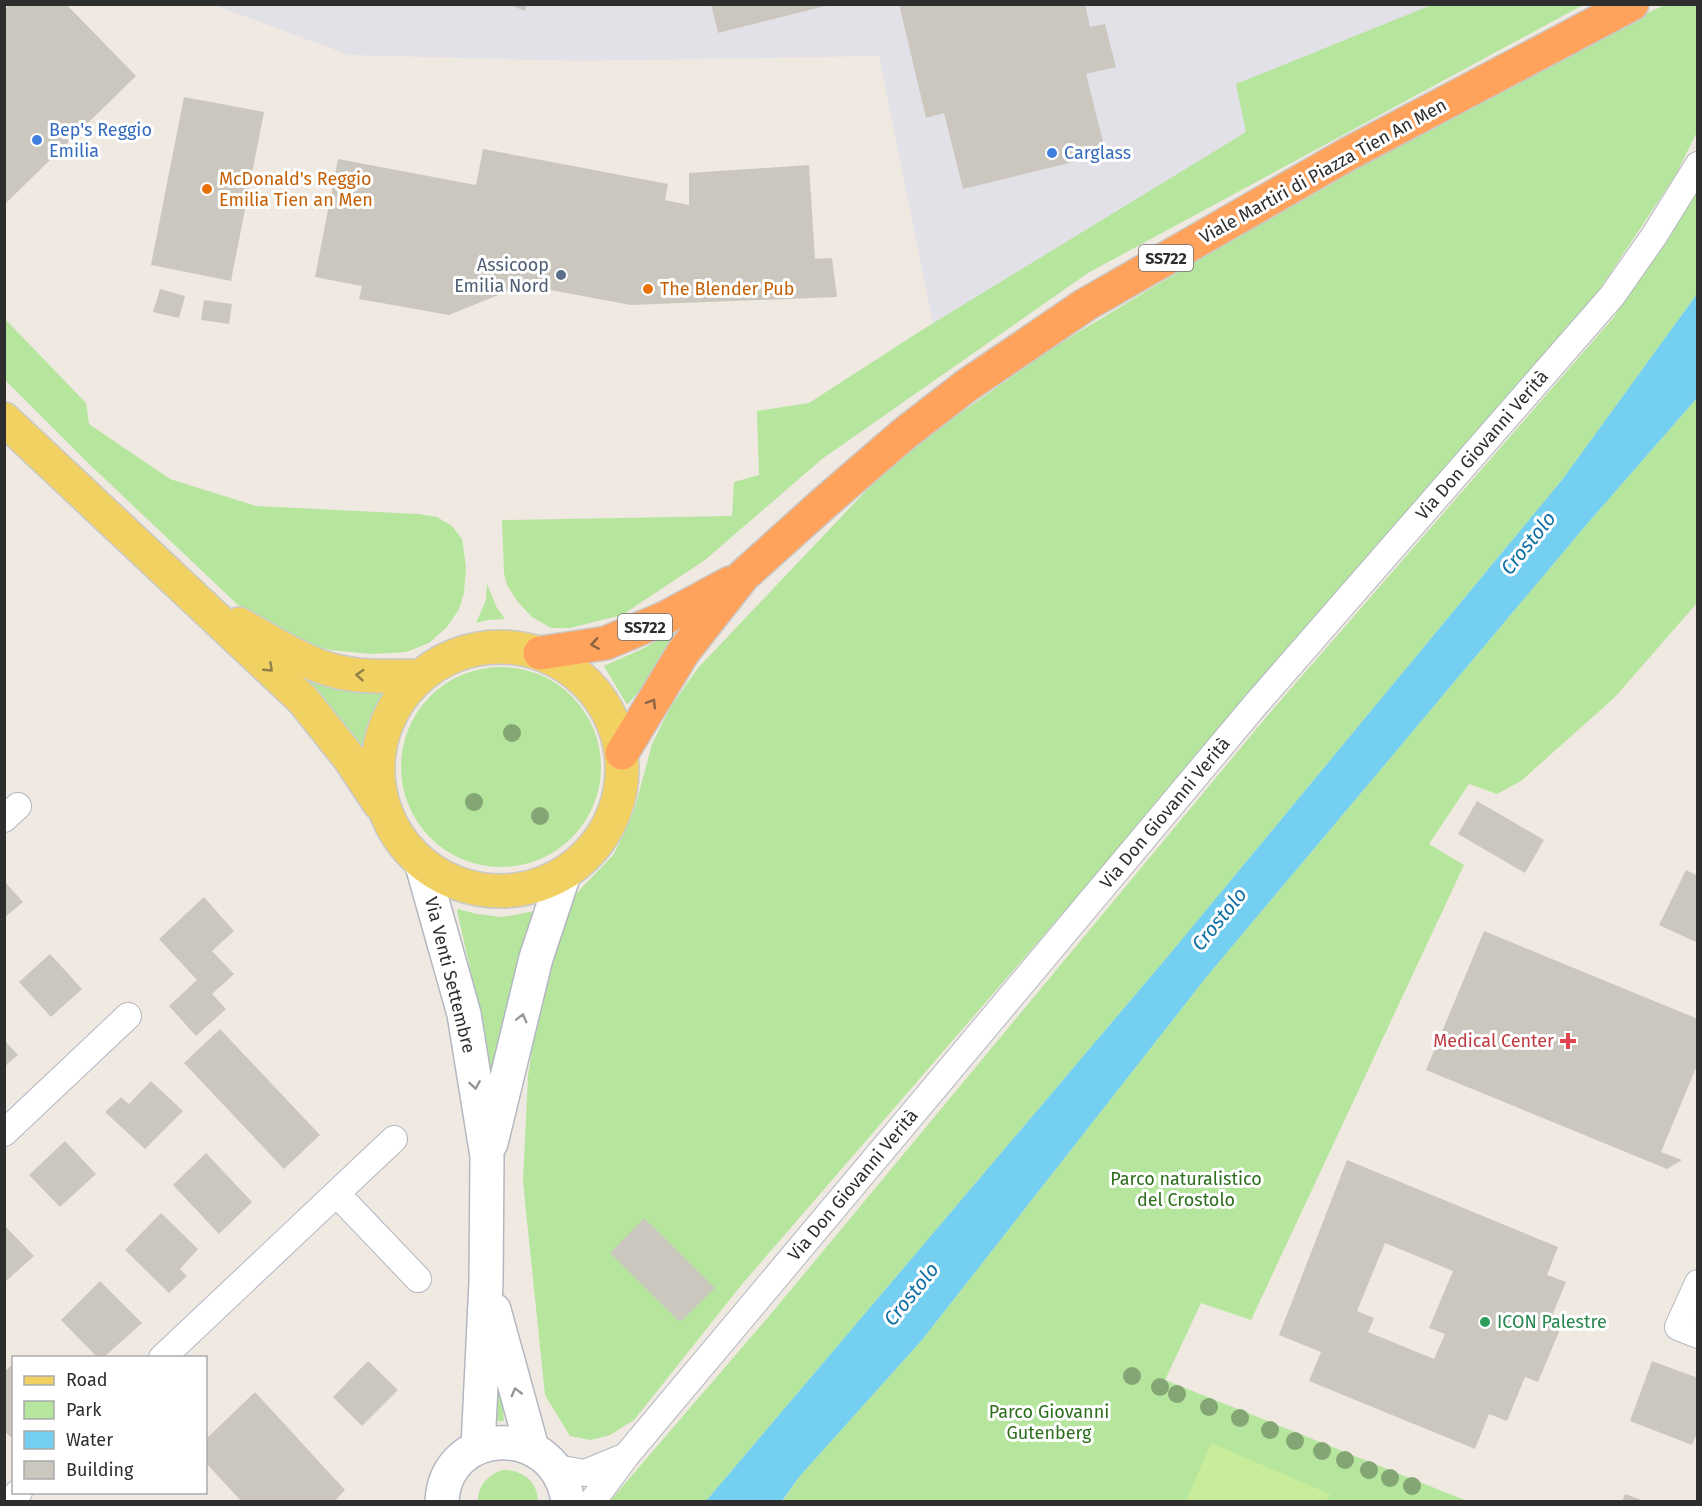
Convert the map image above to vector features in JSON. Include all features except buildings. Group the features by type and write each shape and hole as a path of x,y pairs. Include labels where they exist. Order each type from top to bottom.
{"highway":[{"name":"Viale Martiri di Piazza Tien An Men","path":"622,753 684,651 743,576 904,434 966,386 1085,305 1348,154 1632,4"},
{"name":"Viale Martiri di Piazza Tien An Men","path":"540,653 606,643 664,618 743,576"}],"main road":[{"name":"Viale Martiri di Piazza Tien An Men","path":"4,419 303,700 350,759 400,841 422,865 455,884 492,892 530,889 564,874 591,852 611,822 621,788 622,753 612,720 595,692 570,669 540,653 502,646 473,649 446,658 419,676 395,705 380,739 377,776 384,812"},
{"name":"Viale Martiri di Piazza Tien An Men","path":"195,600 288,650 334,671 381,676 419,676"},
{"name":"Via Venti Settembre","path":"422,865 464,1014 487,1156 486,1282 478,1447"},
{"name":"Via Venti Settembre","path":"487,1156 536,958 564,874"},
{"name":"Via Venti Settembre","path":"486,1282 544,1458 564,1483 568,1502"},
{"path":"442,1502 450,1474 462,1459 478,1447 496,1442 514,1443 544,1458"}],"street":[{"name":"Via Don Giovanni Verità","path":"592,1502 626,1456 1256,704 1612,296 1654,236 1698,165"},
{"path":"4,1133 128,1016"},
{"path":"164,1356 394,1139"},
{"path":"337,1194 418,1279"},
{"path":"1698,1282 1678,1327 1698,1335"},
{"name":"Via Don Giovanni Verità","path":"544,1458 585,1473 626,1456"}],"shaded area":[{"path":"214,5 1512,5 935,334 879,56 580,61 349,55"}],"green space":[{"path":"1434,4 1583,5 1088,273 822,459 705,560 622,615 570,628 551,628 532,617 517,601 507,585 504,573 502,520 732,516 734,482 759,475 757,411 809,403 922,330 1246,132 1236,84"},
{"path":"1665,5 1697,5 1697,132 1675,176 1592,301 743,1283 634,1420 610,1435 590,1440 570,1436 545,1395 523,1182 528,1076 539,1002 552,942 574,896 614,854 634,811 652,744 671,706 698,668 898,457 1054,347 1349,169 1612,29"},
{"path":"1697,176 1697,294 1562,480 1169,955 706,1501 609,1502 770,1315 1268,715 1614,317"},
{"path":"4,318 86,403 89,424 170,479 256,506 418,514 437,517 452,526 462,539 466,567 464,593 459,609 447,627 429,643 406,652 372,654 330,650 294,639 238,605 86,461 5,380"},
{"name":"Parco naturalistico del Crostolo","path":"1697,398 1697,603 1615,697 1521,781 1497,794 1469,784 1429,844 1464,865 1251,1320 1201,1303 1165,1380 1467,1501 782,1502 799,1477 922,1340 1208,975 1587,524"},
{"path":"487,584 497,608 505,619 476,623 486,600"},
{"path":"691,622 654,674 628,704 626,703 604,666 642,649"},
{"path":"491,667 511,667 539,674 572,696 594,729 601,757 601,777 594,805 572,838 539,860 511,867 491,867 463,860 445,850 424,831 405,796 401,777 401,757 408,729 418,711 437,690 472,671"},
{"path":"308,683 358,693 389,690 370,728 366,758"},
{"path":"458,909 502,917 535,911 493,1107 483,1032"},
{"path":"495,1329 504,1421 491,1421"},
{"path":"1211,1443 1330,1494 1327,1501 1186,1501"},
{"path":"503,1470 517,1472 528,1478 535,1488 538,1501 478,1501 478,1495 485,1481"}],"water":[{"name":"Crostolo","path":"1697,294 1697,398 1587,524 1208,975 922,1340 799,1477 782,1501 706,1501 1169,955 1562,480"}],"place":[{"name":"Bep's Reggio Emilia","path":"37,140"},
{"name":"Carglass","path":"1052,153"},
{"name":"McDonald's Reggio Emilia Tien an Men","path":"207,189"},
{"name":"Assicoop Emilia Nord","path":"561,275"},
{"name":"The Blender Pub","path":"648,289"},
{"name":"Medical Center","path":"1568,1041"},
{"name":"ICON Palestre","path":"1485,1322"}],"park label":[{"name":"Parco Giovanni Gutenberg","path":"1049,1422"}]}
